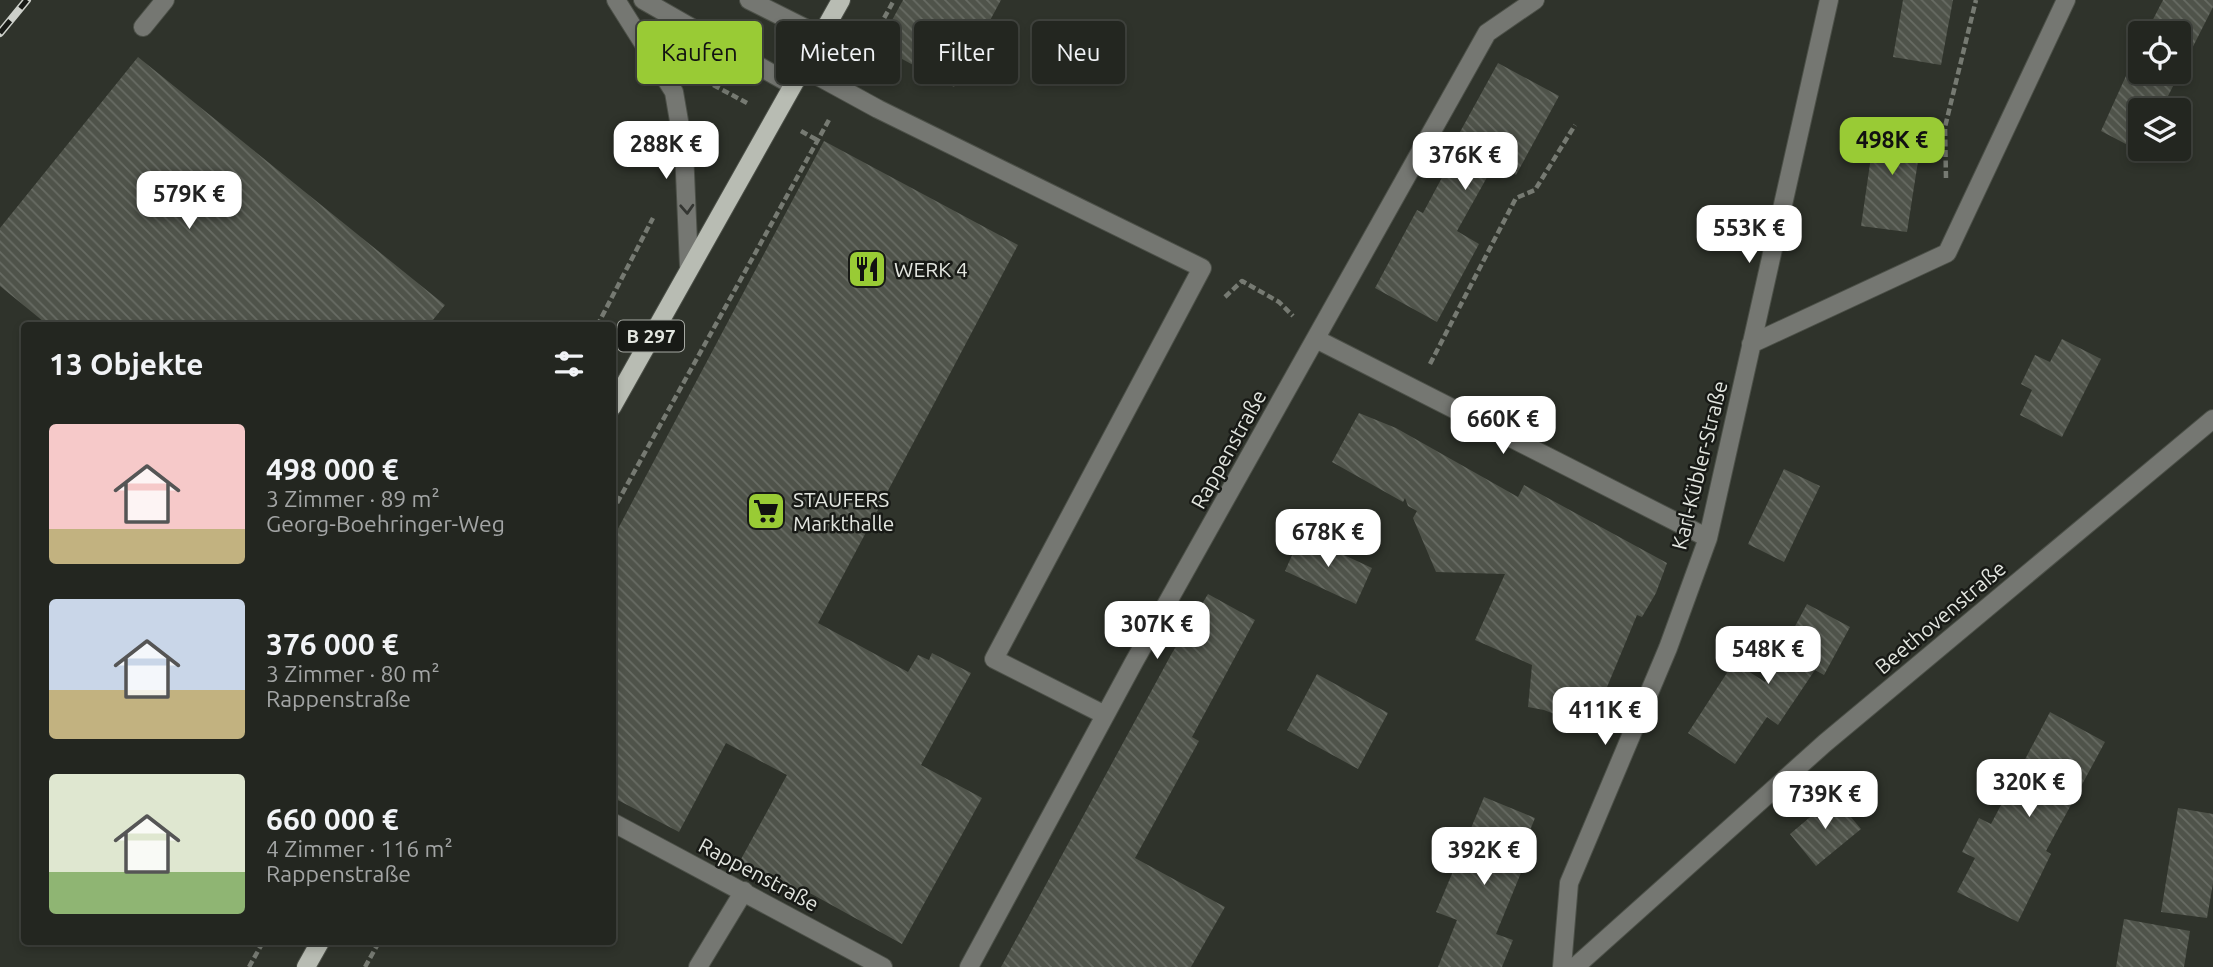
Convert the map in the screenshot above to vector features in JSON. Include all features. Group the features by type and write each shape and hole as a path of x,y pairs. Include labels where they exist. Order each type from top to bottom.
{"main road":[{"name":"B 297","path":"829,21 841,0"},
{"name":"B 297","path":"616,400 792,86"},
{"path":"306,967 318,945"}],"street":[{"path":"144,27 165,0"},
{"path":"616,0 674,92 684,150 689,266"},
{"path":"643,0 792,86"},
{"path":"749,0 791,21"},
{"name":"Rappenstraße","path":"969,967 1105,715 1487,33 1535,0"},
{"name":"Karl-Kübler-Straße","path":"1562,967 1569,883 1668,648 1708,538 1829,0"},
{"path":"1751,344 1947,253 2066,0"},
{"path":"834,84 1202,268 994,660 1105,715"},
{"path":"1316,339 1708,538"},
{"name":"Beethovenstraße","path":"1575,967 1825,743 2213,419"},
{"name":"Rappenstraße","path":"616,824 883,967"},
{"path":"698,967 744,891"}],"path":[{"path":"616,505 894,0"},
{"path":"1946,183 1945,127 1976,0"},
{"path":"1417,390 1516,198 1535,190 1575,125"},
{"path":"599,322 656,210"},
{"path":"1242,281 1279,302"},
{"path":"249,967 261,945"},
{"path":"365,967 377,945"}],"building":[{"path":"903,0 1001,0 990,21 914,21 914,65 900,58 900,21 892,21"},
{"path":"1903,0 1953,0 1941,65 1893,57"},
{"path":"2163,0 2213,0 2213,7 2191,51 2191,21 2152,21"},
{"path":"138,57 445,305 431,322 44,322 0,286 0,228"},
{"path":"1498,63 1559,96 1516,175 1495,163 1457,231 1479,244 1437,322 1375,288 1417,210 1423,213 1460,144 1455,141"},
{"path":"2128,71 2128,84 2174,84 2167,98 2128,98 2128,145 2101,131"},
{"path":"1876,122 1923,129 1907,232 1861,226"},
{"path":"824,141 1018,245 818,623 908,672 918,655 929,660 932,653 971,673 921,765 982,798 902,944 799,887 796,892 740,861 787,775 726,743 679,832 616,799 616,532"},
{"path":"2062,339 2101,359 2062,437 2020,415 2032,390 2021,384 2035,355 2050,362"},
{"path":"1359,413 1396,428 1518,497 1524,485 1667,563 1656,593 1642,617 1637,615 1590,728 1544,710 1528,707 1532,665 1475,640 1505,574 1436,572 1413,518 1417,511 1408,506 1405,498 1403,502 1332,462"},
{"path":"1784,469 1820,486 1784,562 1748,544"},
{"path":"1301,535 1372,568 1356,604 1285,571"},
{"path":"1208,594 1255,620 1192,737 1199,741 1135,858 1225,907 1191,967 1001,967 1172,653"},
{"path":"1807,604 1850,627 1824,675 1815,670 1778,725 1767,717 1735,764 1688,733 1734,662 1765,682"},
{"path":"1317,674 1388,713 1358,769 1287,730"},
{"path":"2050,712 2105,742 2046,851 2051,854 2018,922 1957,892 1975,858 1962,852 1979,818 1991,824"},
{"path":"1484,797 1535,818 1518,860 1525,863 1496,934 1513,940 1502,967 1438,967 1457,920 1436,912"},
{"path":"1834,797 1861,829 1816,866 1790,834"},
{"path":"2178,808 2213,814 2213,883 2207,918 2161,912"},
{"path":"2124,919 2190,931 2184,967 2116,967"}],"railway":[{"path":"0,33 27,0"}],"place":[{"name":"WERK 4","path":"867,269"},
{"name":"STAUFERS Markthalle","path":"766,511"}]}
